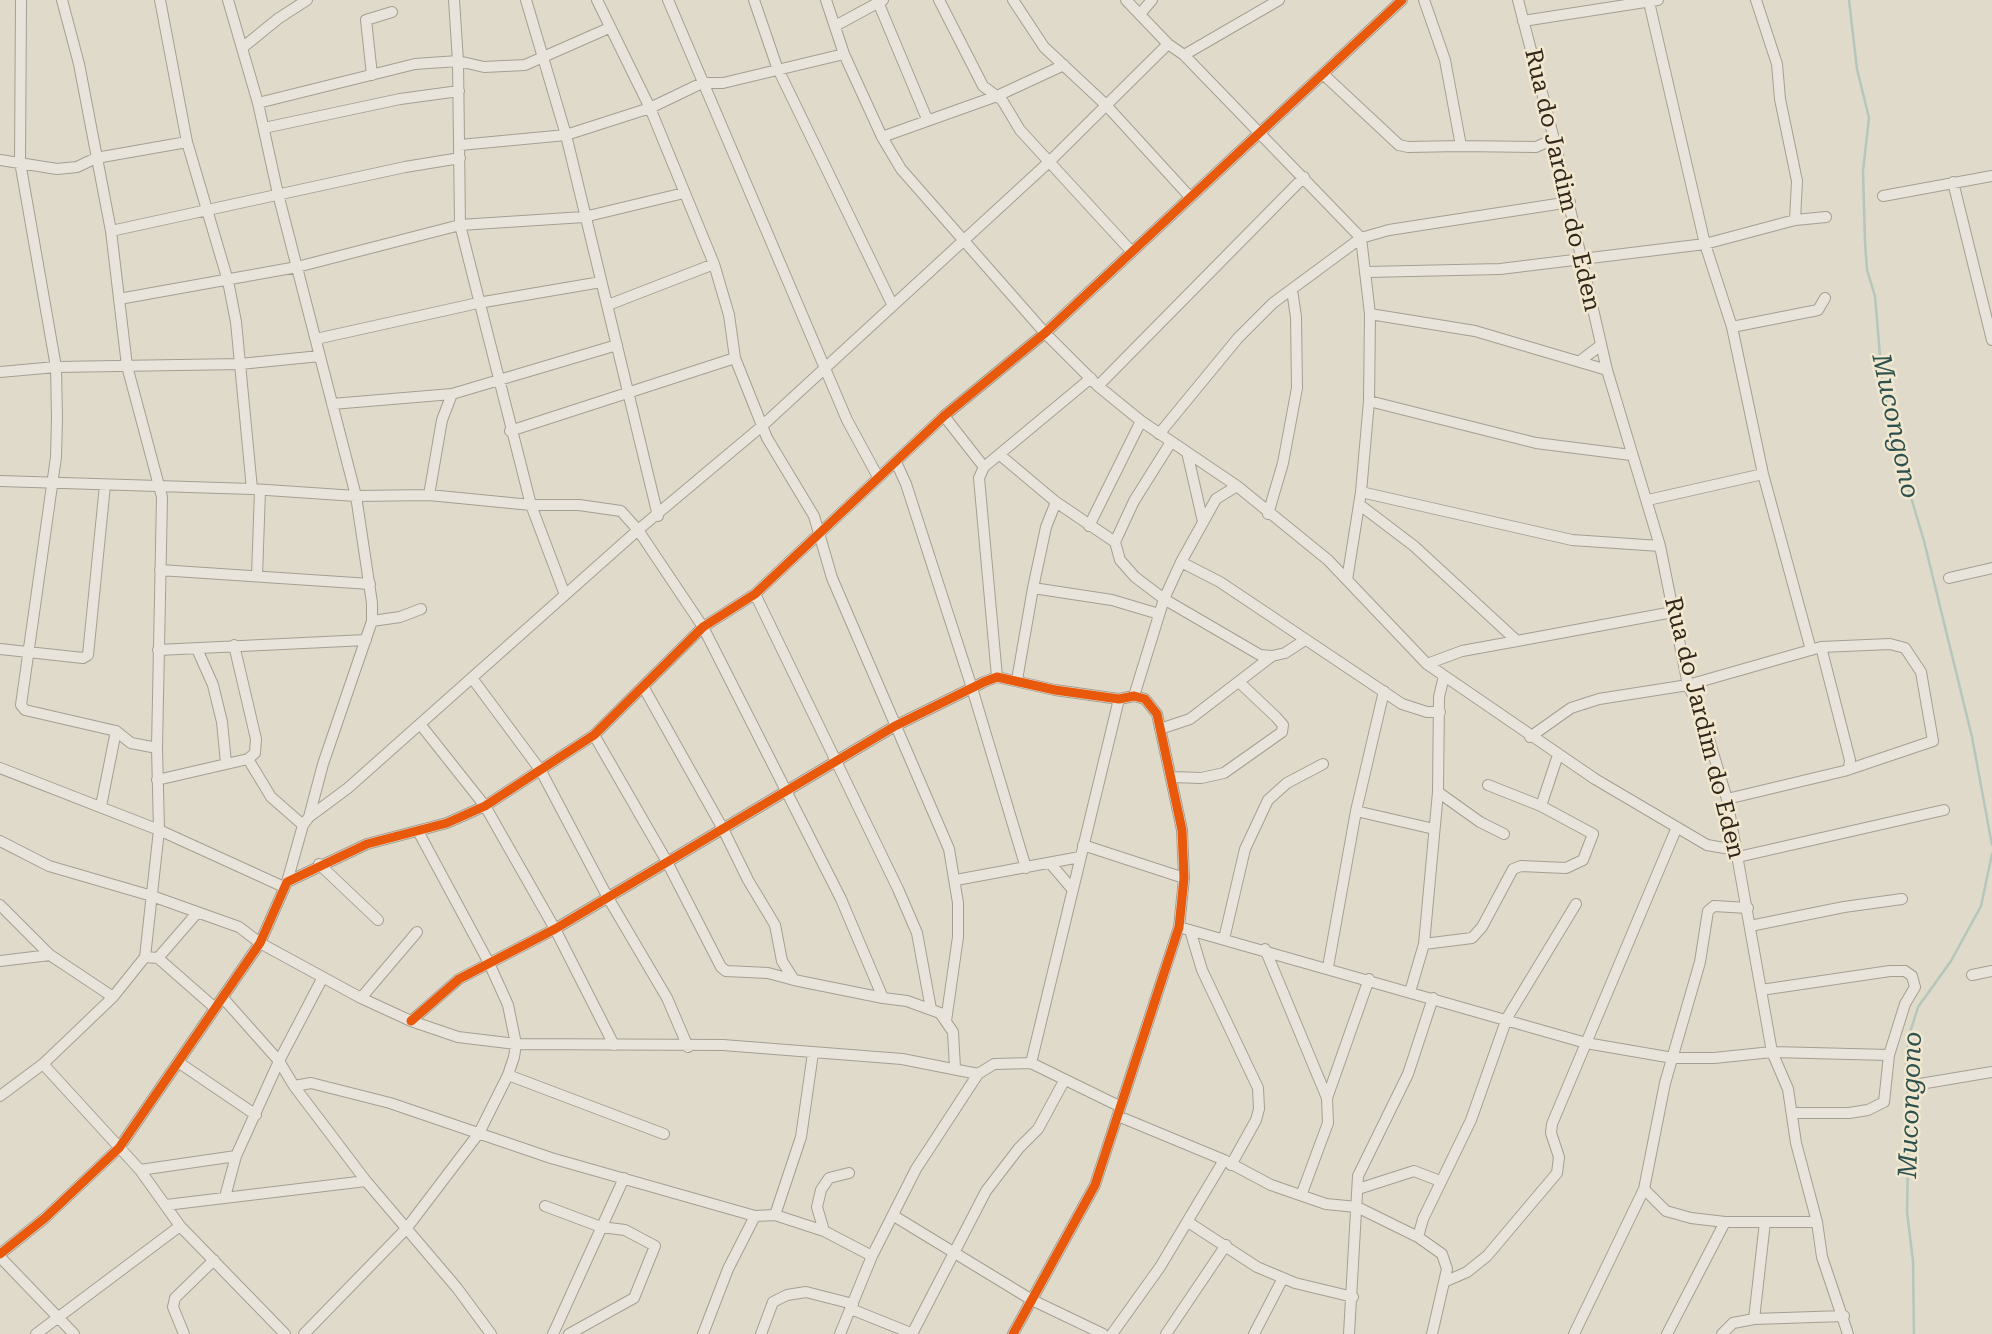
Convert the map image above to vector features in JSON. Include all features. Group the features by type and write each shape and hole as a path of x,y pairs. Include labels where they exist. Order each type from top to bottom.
{"street":[{"path":"21,0 20,163 56,367 56,457 22,708 116,731 131,743 157,748"},
{"path":"0,1096 43,1064 113,997 145,957 159,830 157,748 160,487 127,366 111,231 79,64 62,0"},
{"path":"160,0 187,142 228,281 256,490 257,576"},
{"path":"74,1334 0,1256 45,1218 119,1148 260,943 286,885 323,764 372,621 370,584 356,496 278,194 258,103 228,0"},
{"path":"242,48 279,18 307,0"},
{"path":"454,0 459,91 460,225 510,431 531,505 565,595"},
{"path":"526,0 566,135 658,516"},
{"path":"597,0 650,108 714,264 729,315 735,358 762,426 772,450 814,516 827,566 949,849 956,880 958,937 946,1021"},
{"path":"668,0 847,420 877,477"},
{"path":"754,0 777,68 892,304"},
{"path":"826,0 844,54 882,137 901,169 937,214 964,240 1045,333 1095,382 1141,421 1237,486 1348,579 1427,664 1530,737 1707,845 1737,853 1944,810"},
{"path":"939,0 983,86 1006,104 1020,130 1132,252"},
{"path":"1013,0 1044,47 1106,105 1190,197"},
{"path":"1126,0 1168,44 1184,55 1361,238 1370,314 1369,401 1360,505 1348,579"},
{"path":"1139,14 1152,0"},
{"path":"1184,55 1279,0"},
{"path":"286,885 319,864 367,844 418,831 485,806 594,735 703,627 755,594 944,416 1045,333 1402,0"},
{"path":"1424,0 1445,60 1461,146"},
{"name":"Rua do Jardim do Eden","path":"1518,0 1555,139 1607,370 1660,546 1688,685 1704,722 1727,799 1772,1052 1788,1089 1798,1153 1817,1222 1822,1257 1848,1334"},
{"path":"1756,0 1777,64 1780,99 1797,181 1795,220"},
{"path":"835,26 881,1 927,119"},
{"path":"1523,21 1654,1 1705,244 1732,327 1763,474 1850,760 1849,768"},
{"path":"372,75 365,24 369,18 393,12"},
{"path":"258,103 415,64 458,61 484,67 512,67 543,57 609,28"},
{"path":"306,821 339,796 638,530 658,516 762,426 824,366 1050,161 1168,44"},
{"path":"460,145 566,135 650,108 702,83 723,83 844,54"},
{"path":"882,137 996,96 1064,65"},
{"path":"1323,74 1399,145 1408,148 1536,147 1555,139"},
{"path":"264,128 400,99 459,91"},
{"path":"0,160 57,169 77,167 96,158 187,142"},
{"path":"111,231 460,158"},
{"path":"1883,196 1992,176"},
{"path":"998,677 979,478 984,467 1095,382 1304,177"},
{"path":"1953,182 1992,340"},
{"path":"119,299 297,267 460,225 584,217 684,193"},
{"path":"1159,434 1238,338 1273,303 1361,238 1389,230 1570,202"},
{"path":"1367,272 1500,269 1705,244 1795,220 1826,217"},
{"path":"608,305 714,264"},
{"path":"316,338 478,303 601,282"},
{"path":"1268,514 1283,463 1297,388 1296,317 1292,290"},
{"path":"1732,327 1818,310 1825,298"},
{"path":"1370,314 1475,331 1607,370"},
{"path":"332,404 452,394 617,345"},
{"path":"1580,361 1601,345"},
{"path":"0,372 56,367 240,364 320,356"},
{"path":"510,431 627,396 735,358"},
{"path":"429,495 442,420 452,394"},
{"path":"1369,401 1536,443 1631,455"},
{"path":"944,416 984,467"},
{"path":"1089,526 1141,421"},
{"path":"1171,442 1134,501 1115,542 1120,561 1164,599 1214,626 1242,646 1260,655 1272,656"},
{"path":"1187,452 1203,522"},
{"path":"1000,455 1056,502 1115,542"},
{"path":"896,462 906,484 972,688 1026,868"},
{"path":"1648,500 1763,474"},
{"path":"0,481 356,496 429,495 531,505 579,505 621,512 638,530 703,627 841,899 883,998"},
{"path":"0,649 83,658 89,652 104,485"},
{"path":"1134,696 1164,599 1181,562 1216,499 1237,486"},
{"path":"1361,492 1572,540 1660,546"},
{"path":"1017,680 1046,527 1056,502"},
{"path":"1360,505 1423,554 1517,641"},
{"path":"1181,562 1220,582 1409,707 1440,712"},
{"path":"1948,578 1992,568"},
{"path":"160,570 370,584"},
{"path":"1033,588 1112,600 1159,614"},
{"path":"755,594 917,933 930,1009"},
{"path":"372,621 394,618 421,609"},
{"path":"1427,664 1462,651 1673,612"},
{"path":"158,650 366,640"},
{"path":"1160,729 1190,719 1272,656 1306,640"},
{"path":"1530,737 1571,708 1599,699 1688,685 1816,648 1890,644 1905,648 1921,672 1933,741 1849,768 1727,799"},
{"path":"158,780 248,759 255,753 256,739 234,645"},
{"path":"197,649 213,685 222,722 226,763"},
{"path":"1410,992 1424,944 1438,792 1440,712 1444,676"},
{"path":"411,1021 459,979 555,929 666,860 785,793 895,726 972,688 998,677 1055,690 1119,699 1134,696 1145,699 1152,707 1160,729 1173,777 1182,830 1184,928 1095,1185 1013,1334"},
{"path":"472,678 541,771 607,896 667,998 688,1046"},
{"path":"1173,777 1201,778 1224,773 1282,732 1283,725 1239,682"},
{"path":"644,688 775,925 782,961 794,980"},
{"path":"1328,967 1356,811 1384,691"},
{"path":"1031,1063 1119,699"},
{"path":"420,724 485,806 555,929 614,1045"},
{"path":"101,806 116,731"},
{"path":"594,735 666,860 721,967 726,971 768,973 883,998 907,1000 930,1009 946,1021 953,1032 955,1068"},
{"path":"1541,806 1558,755"},
{"path":"248,759 271,797 306,821"},
{"path":"1224,939 1245,849 1268,800 1287,783 1323,764"},
{"path":"0,768 101,806 286,885"},
{"path":"1424,944 1472,937 1482,927 1513,869 1521,866 1566,868 1583,860 1593,834 1541,806 1488,785"},
{"path":"1438,792 1480,822 1504,834"},
{"path":"1356,811 1434,829"},
{"path":"1444,1282 1474,1268 1487,1256 1557,1172 1559,1157 1551,1133 1552,1124 1677,827"},
{"path":"304,1334 406,1228 479,1133 508,1075 516,1044 508,1005 489,963 418,831"},
{"path":"0,841 49,866 152,896 239,927 260,943 361,998 411,1021 458,1037 516,1044 723,1045 902,1059 978,1074"},
{"path":"1083,845 1184,878"},
{"path":"956,880 1080,857"},
{"path":"1050,863 1073,890"},
{"path":"319,864 378,920"},
{"path":"1751,926 1844,907 1902,900"},
{"path":"1418,1237 1440,1181 1471,1120 1507,1018 1576,904"},
{"path":"0,905 24,932 50,955 113,997"},
{"path":"1574,1334 1644,1189 1673,1058 1700,961 1708,911 1714,906 1748,908"},
{"path":"158,958 197,912"},
{"path":"1184,928 1507,1018 1586,1043 1673,1058 1714,1058 1772,1052 1889,1055"},
{"path":"1112,1334 1228,1163 1256,1120 1259,1109 1258,1088 1184,928"},
{"path":"361,998 417,932"},
{"path":"1265,949 1327,1098 1328,1123 1302,1193"},
{"path":"0,961 50,955"},
{"path":"145,957 158,958 215,1008"},
{"path":"1761,990 1905,971 1912,976 1914,987 1905,1004 1889,1055 1884,1101 1868,1110 1793,1113"},
{"path":"1972,975 1992,971"},
{"path":"225,1197 236,1156 279,1061 323,977"},
{"path":"1327,1098 1369,979"},
{"path":"223,998 279,1061 294,1086 366,1181 457,1288 491,1334"},
{"path":"1349,1334 1358,1189 1363,1165 1417,1052 1433,998"},
{"path":"775,1215 801,1137 813,1053"},
{"path":"178,1062 256,1115"},
{"path":"840,1334 872,1256 916,1169 978,1074 994,1064 1031,1063 1119,1111 1271,1185 1302,1193 1326,1204 1357,1207 1418,1237 1442,1254 1447,1269 1432,1334"},
{"path":"43,1064 140,1170 180,1226 285,1334"},
{"path":"1920,1083 1992,1072"},
{"path":"508,1075 664,1134"},
{"path":"761,1334 774,1302 787,1295 806,1292 852,1307 913,1334 985,1191 1038,1129 1064,1081"},
{"path":"294,1086 310,1083 390,1103 624,1178 755,1216 775,1215 824,1231 872,1256"},
{"path":"140,1170 236,1156"},
{"path":"1358,1189 1414,1171 1440,1181"},
{"path":"802,1224 817,1207 825,1181 849,1174"},
{"path":"553,1334 624,1178"},
{"path":"166,1205 366,1181"},
{"path":"1644,1189 1666,1211 1725,1222 1817,1222"},
{"path":"545,1206 601,1227 625,1230 655,1246 634,1298 569,1334"},
{"path":"817,1207 824,1231"},
{"path":"703,1334 728,1269 755,1216"},
{"path":"894,1216 1032,1300 1103,1334"},
{"path":"1188,1222 1248,1262 1283,1278 1353,1297"},
{"path":"1667,1334 1725,1222"},
{"path":"1754,1319 1765,1222"},
{"path":"36,1334 180,1226"},
{"path":"1166,1334 1226,1245"},
{"path":"184,1334 173,1307 175,1298 214,1260"},
{"path":"1254,1334 1283,1278"},
{"path":"1722,1334 1733,1323 1754,1319 1844,1317"}],"waterway":[{"name":"Mucongono","path":"1849,0 1857,69 1869,118 1863,171 1865,242 1867,270 1875,296 1882,379 1892,434 1924,541 1972,737 1992,845"},
{"name":"Mucongono","path":"1914,1334 1913,1261 1907,1212 1909,1113 1906,1063 1909,1036 1918,1007 1951,961 1981,906 1992,854"}],"cycle path":[{"path":"0,1254 45,1218 119,1148 260,943 287,882 367,844 447,823 485,806 594,735 703,627 755,594 944,416 1045,333 1402,0"},
{"path":"411,1021 459,979 555,929 895,726 984,682 997,677 1055,690 1119,699 1134,696 1145,699 1157,714 1182,830 1184,878 1179,927 1095,1185 1013,1334"}]}
